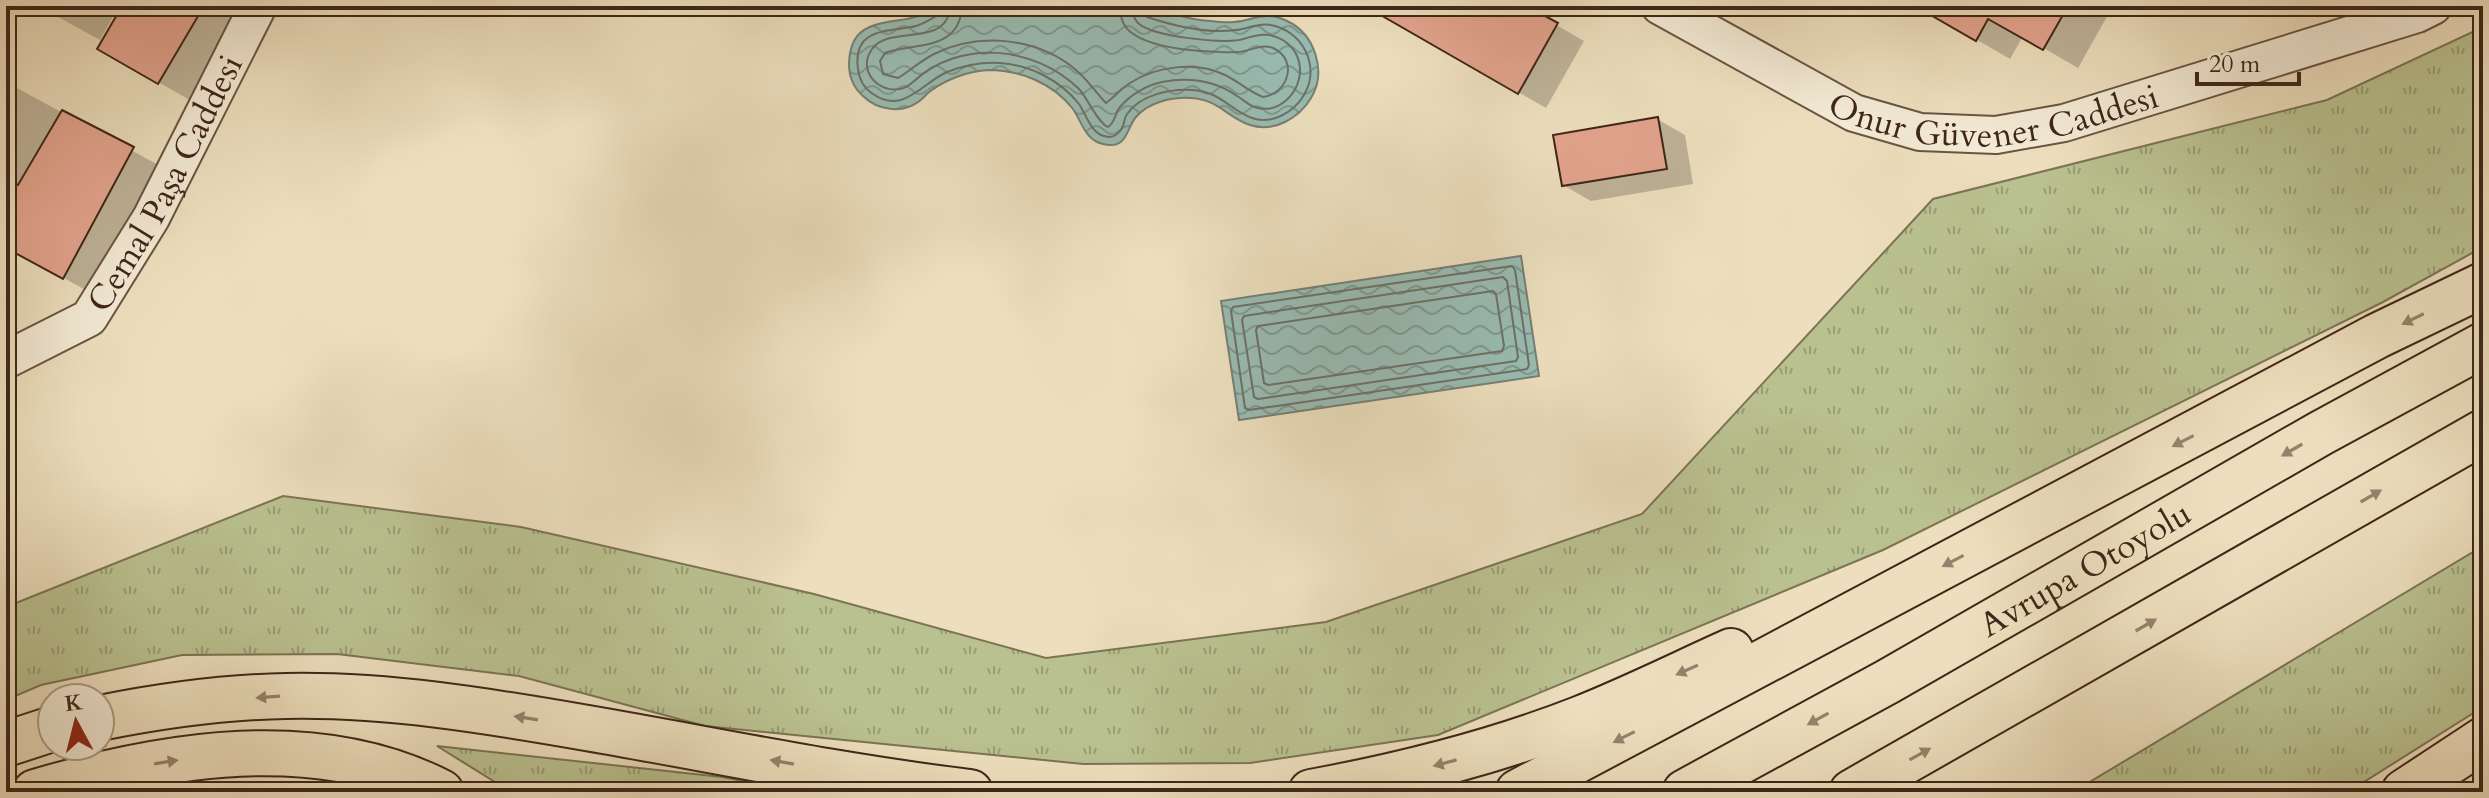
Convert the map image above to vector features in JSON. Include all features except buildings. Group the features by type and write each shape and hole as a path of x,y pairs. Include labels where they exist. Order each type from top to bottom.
{"main road":[{"path":"1518,792 2377,336 2483,285"},
{"name":"Avrupa Otoyolu","path":"1685,792 1887,682 2321,433 2483,345"},
{"path":"1852,792 2483,432"},
{"path":"1311,792 1398,776 1497,749 1580,719 1738,648 1841,621"},
{"path":"116,715 273,697 387,700 519,716 902,784 970,792"},
{"path":"6,744 36,734"},
{"path":"2404,792 2483,740"},
{"path":"35,792 86,777 160,763 219,755 281,753 340,758 412,777 441,792"}],"street":[{"name":"Cemal Paşa Caddesi","path":"13,351 89,318 151,218 258,6"},
{"name":"Onur Güvener Caddesi","path":"1660,6 1854,113 1920,132 1996,135 2064,123 2417,14 2433,6"}],"green space":[{"path":"2483,27 2483,247 2383,302 1883,550 1438,735 1250,763 1083,764 705,726 519,676 337,654 182,655 55,682 36,682 36,687 6,700 6,607 283,496 521,527 814,594 1046,658 1326,622 1642,514 1933,199 2327,100"},
{"path":"2483,546 2483,707 2348,792 2073,792"},
{"path":"437,746 722,777 801,792 511,792"}],"water":[{"path":"1133,5 1192,19 1225,22 1272,16 1297,27 1311,44 1318,66 1316,88 1300,112 1285,122 1268,127 1250,125 1200,99 1176,98 1161,102 1141,112 1122,141 1111,145 1092,139 1073,109 1056,92 1012,72 988,70 958,76 905,108 890,109 875,105 860,93 851,77 849,64 852,46 859,34 883,23 924,14 935,6"},
{"path":"1521,256 1539,376 1239,420 1221,301"}]}
